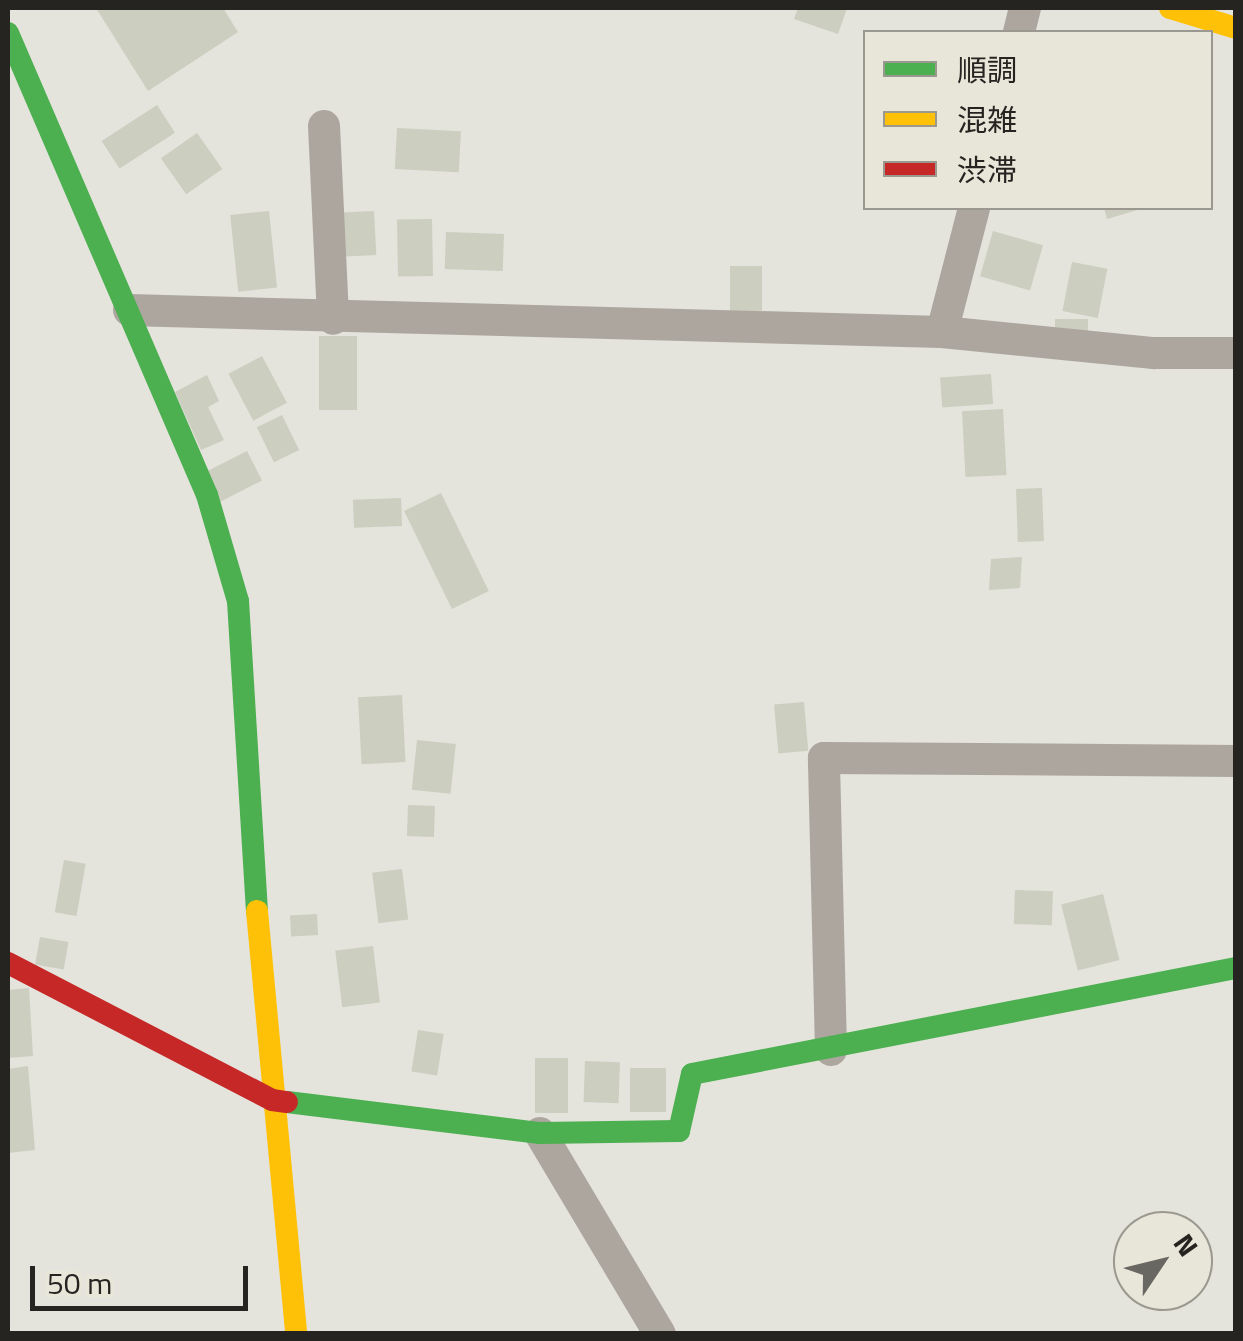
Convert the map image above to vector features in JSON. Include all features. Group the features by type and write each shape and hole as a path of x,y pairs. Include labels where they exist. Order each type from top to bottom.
{"street":[{"path":"1170,8 1236,28"},
{"path":"8,32 207,495 238,601 242,730 272,1100 296,1334"},
{"path":"324,126 333,319"},
{"path":"942,332 973,210"},
{"path":"128,310 333,319 942,332 1154,353 1236,353"},
{"path":"831,1050 824,758 1236,761"},
{"path":"8,963 272,1100 540,1133 679,1132 692,1074 831,1050 1236,968"},
{"path":"540,1133 660,1334"}],"building":[{"path":"96,8 223,8 238,32 148,91"},
{"path":"798,8 847,8 838,34 794,19"},
{"path":"157,105 175,133 120,169 102,141"},
{"path":"397,128 461,131 459,172 395,169"},
{"path":"197,133 222,169 186,194 161,158"},
{"path":"1105,210 1138,210 1107,219"},
{"path":"269,211 277,288 238,292 230,215"},
{"path":"374,211 376,255 345,257 343,213"},
{"path":"432,219 433,276 398,277 397,220"},
{"path":"993,231 1043,245 1030,291 980,276"},
{"path":"446,232 504,234 503,271 445,269"},
{"path":"1072,262 1107,269 1098,318 1062,311"},
{"path":"730,266 762,266 762,311 730,311"},
{"path":"1055,319 1088,319 1088,336 1055,336"},
{"path":"319,336 357,336 357,410 319,410"},
{"path":"262,356 287,403 253,421 228,374"},
{"path":"991,374 993,404 942,407 940,378"},
{"path":"207,375 219,401 208,407 224,440 201,450 175,392"},
{"path":"1003,409 1006,475 966,477 962,411"},
{"path":"282,415 299,450 274,462 257,427"},
{"path":"247,451 262,480 220,502 205,472"},
{"path":"1042,488 1044,541 1018,542 1016,489"},
{"path":"441,493 489,591 452,609 404,511"},
{"path":"401,498 402,526 354,528 353,500"},
{"path":"1022,557 1020,588 989,590 991,559"},
{"path":"402,695 406,762 362,764 358,697"},
{"path":"804,702 808,751 778,753 774,705"},
{"path":"417,740 456,744 451,794 412,790"},
{"path":"408,805 435,806 434,837 407,836"},
{"path":"64,860 86,864 76,916 55,912"},
{"path":"402,869 408,920 378,923 372,873"},
{"path":"1015,890 1053,891 1052,925 1014,924"},
{"path":"1103,894 1119,960 1078,970 1061,904"},
{"path":"317,914 318,935 291,936 290,915"},
{"path":"40,937 69,942 64,970 35,965"},
{"path":"373,946 380,1003 342,1007 335,951"},
{"path":"29,988 33,1056 8,1058 8,990"},
{"path":"418,1030 444,1034 437,1076 411,1071"},
{"path":"535,1058 568,1058 568,1113 535,1113"},
{"path":"585,1061 620,1062 619,1103 584,1102"},
{"path":"28,1066 35,1150 8,1153 8,1069"},
{"path":"630,1068 666,1068 666,1112 630,1112"}],"traffic: fast":[{"path":"8,33 207,495 238,601 257,911"},
{"path":"287,1102 540,1133 679,1131 692,1074 1236,968"}],"traffic: slow":[{"path":"1170,8 1236,28"},
{"path":"257,911 296,1334"}],"traffic: jam":[{"path":"8,963 272,1100 287,1102"}]}
